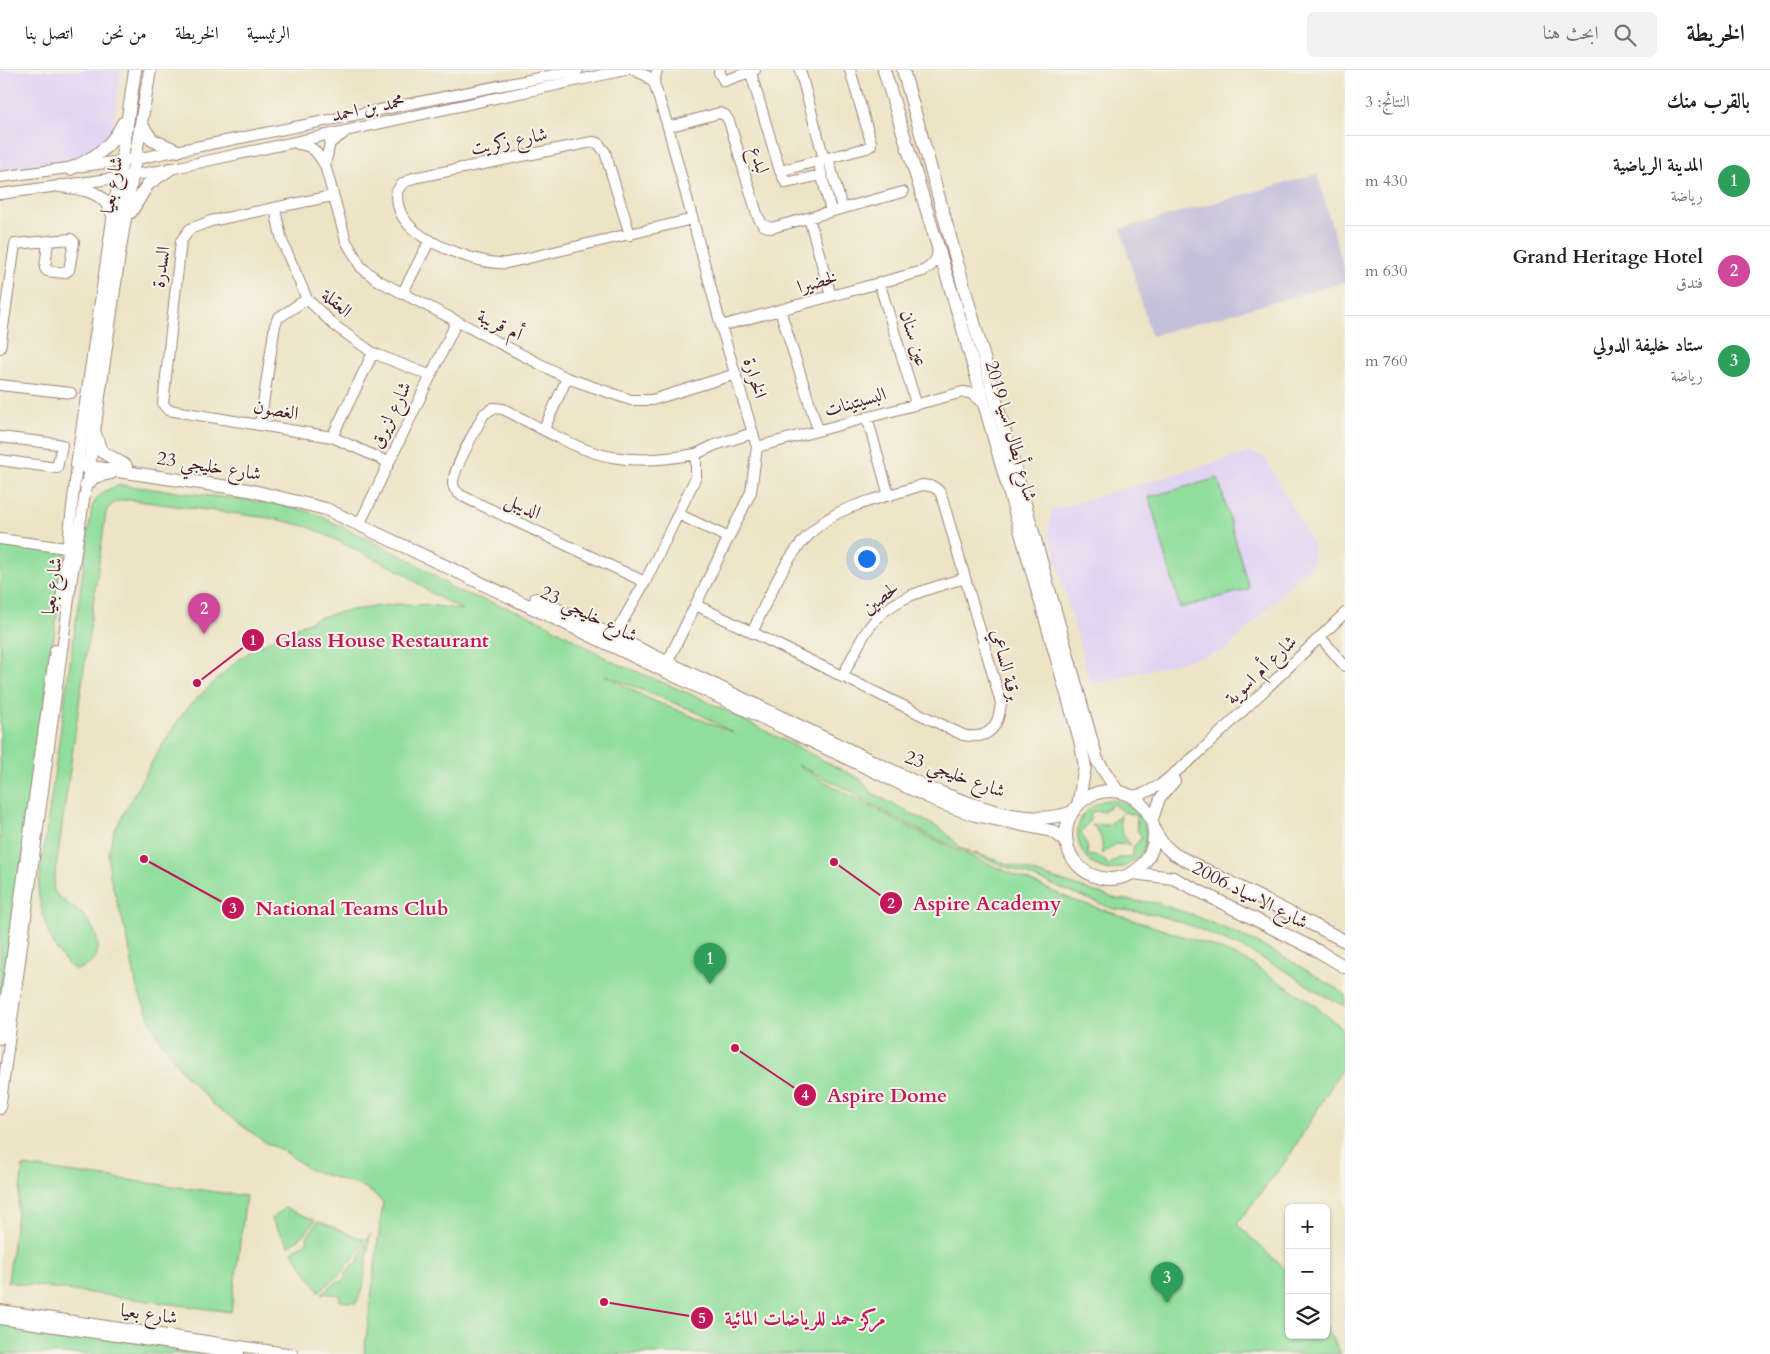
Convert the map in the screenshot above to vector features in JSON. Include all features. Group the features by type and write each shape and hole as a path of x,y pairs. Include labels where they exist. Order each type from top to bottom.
{"main road":[{"name":"شارع بعيا","path":"83,462 112,213 135,70"},
{"name":"شارع بعيا","path":"83,462 93,429 150,70"},
{"name":"شارع أبطال اسيا 2019","path":"884,70 948,280 1084,753 1085,767 1075,809"},
{"name":"شارع أبطال اسيا 2019","path":"903,70 1097,760 1118,792"},
{"path":"907,70 909,92"},
{"path":"70,169 98,155 105,149 117,135 130,107"},
{"path":"142,125 152,140 178,151"},
{"path":"123,231 134,205 143,190 156,177 170,169"},
{"path":"60,186 94,192 106,201 112,213"},
{"path":"93,429 101,451 124,469"},
{"name":"شارع خليجي 23","path":"83,462 212,481 302,502 361,520 878,769 943,804 967,812 1052,831 1061,837 1067,845"},
{"path":"86,486 94,476 124,469"},
{"name":"شارع خليجي 23","path":"878,769 928,788 1002,812 1041,819 1075,809"},
{"path":"1118,792 1130,796 1142,804 1153,826 1154,843 1150,855 1133,873 1116,879 1096,877 1078,866 1067,845 1067,828 1075,809 1096,794 1118,792"},
{"name":"شارع الاسياد 2006","path":"1153,826 1163,844 1174,854 1345,941"},
{"name":"شارع الاسياد 2006","path":"1133,873 1154,874 1173,878 1301,942 1345,967"}],"street":[{"name":"محمد بن احمد","path":"0,177 136,159 545,74 578,70"},
{"name":"محمد بن احمد","path":"0,194 133,176 170,169 625,70"},
{"path":"634,70 647,76 654,84"},
{"path":"654,84 657,70"},
{"path":"720,70 718,72 724,81 752,71 780,171 786,183 822,175"},
{"path":"800,70 824,159 842,208"},
{"path":"780,171 871,145 850,70"},
{"name":"الخرارة","path":"654,84 668,126 721,326 757,447 751,492 665,667"},
{"name":"لبدع","path":"668,126 719,113 725,115 729,121 758,217 763,225 771,228 903,192"},
{"path":"325,165 330,144 348,130"},
{"name":"شارع زكريت","path":"630,235 605,152 598,143 592,142 413,178 402,184 397,191 400,212 406,222 430,240 470,258 494,264 506,264 630,235 693,219"},
{"name":"أم قريبة","path":"291,143 307,145 316,151 325,165 332,196 346,241 361,267 377,280 456,323 567,378 631,400 645,400 736,374"},
{"path":"824,159 822,175 831,211"},
{"name":"السدرة","path":"162,397 181,241 190,230 211,221 332,196"},
{"name":"العقلة","path":"275,209 282,241 307,299 334,325 373,353 429,375"},
{"path":"809,218 831,296"},
{"path":"402,294 430,240"},
{"path":"0,348 14,247 17,243 48,242"},
{"path":"923,270 932,266 938,248"},
{"path":"923,270 941,274 948,280"},
{"name":"لخضيرا","path":"721,326 923,270"},
{"name":"عين سنان","path":"879,282 916,403"},
{"path":"260,424 275,325 278,318 307,299"},
{"path":"780,310 818,430"},
{"name":"شارع لزيرق","path":"361,520 429,375 456,323"},
{"path":"332,437 373,353"},
{"path":"963,392 970,387 974,373"},
{"path":"544,429 567,378"},
{"path":"0,385 72,393"},
{"path":"963,392 970,393 983,403"},
{"name":"البسيتينات","path":"757,447 963,392"},
{"name":"الغصون","path":"162,397 163,404 168,410 332,437 388,462"},
{"name":"الديبل","path":"645,582 462,496 455,489 453,484 455,472 484,414 493,408 503,409 585,448 611,457 651,460 696,454 715,445 753,434"},
{"path":"867,417 889,496"},
{"path":"0,437 58,444 62,445 62,448 56,468 0,460"},
{"path":"618,630 645,582 696,477 696,454"},
{"name":"شارع بعيا","path":"72,548 86,486 83,462"},
{"name":"شارع بعيا","path":"0,1109 2,1071 83,462"},
{"name":"برقـة الساعي","path":"696,605 752,633 842,677 963,735 983,736 997,723 1001,702 941,494 937,488 922,485 838,513 825,521 806,538 780,575 752,633"},
{"path":"678,514 729,538"},
{"path":"0,539 72,548"},
{"name":"لحصين","path":"842,677 868,629 893,604 910,594 965,578"},
{"name":"شارع أم اسوية","path":"1153,826 1157,804 1163,793 1200,752 1345,613"},
{"path":"1320,637 1345,666"},
{"name":"شارع بعيا","path":"0,1039 48,730"},
{"name":"شارع أم اسوية","path":"1130,796 1143,794 1160,785 1200,752"},
{"name":"شارع بعيا","path":"0,1310 292,1354"},
{"name":"شارع بعيا","path":"0,1319 239,1354"}],"shaded area":[{"path":"0,70 121,70 112,133 89,153 47,164 0,169"},
{"path":"1317,174 1345,272 1345,282 1151,336 1121,229"},
{"path":"1251,452 1265,458 1315,548 1312,564 1226,650 1096,684 1090,682 1048,532 1052,510"}],"green space":[{"path":"1218,478 1249,589 1180,608 1149,497"},
{"path":"120,485 278,504 314,513 412,561 457,591 515,610 547,624 611,661 700,698 860,779 872,793 943,830 962,849 1117,899 1156,903 1196,916 1249,939 1291,961 1345,994 1345,1006 1244,949 1192,926 1154,914 1114,909 938,840 865,801 853,792 798,765 834,787 934,840 1073,900 1209,945 1249,962 1313,1004 1345,1031 1344,1065 1288,1158 1237,1224 1285,1270 1285,1339 1330,1339 1330,1334 1341,1354 364,1354 383,1202 366,1188 310,1170 284,1151 266,1143 214,1105 184,1074 157,1035 137,989 127,936 110,877 108,853 114,831 153,760 179,719 191,704 240,658 283,633 318,618 344,611 396,604 430,605 463,610 431,593 404,573 309,527 276,519 130,500 119,501 110,506 106,512 53,890 84,916 95,932 98,948 96,956 85,967 75,970 59,954 49,934 42,913 38,891 92,507 100,495","holes":["605,675 694,711 732,732 649,699"]},
{"path":"0,541 66,550 0,1020"},
{"path":"1106,800 1121,802 1134,809 1139,814 1145,828 1146,839 1143,851 1126,866 1109,869 1095,865 1084,854 1078,840 1079,824 1088,810","holes":["1113,804 1123,812 1136,815 1137,830 1142,837 1134,846 1132,858 1119,858 1109,865 1100,857 1088,855 1087,845 1081,832 1089,822 1091,812 1104,811"]},
{"path":"1121,814 1120,823 1122,831 1131,845 1116,844 1102,854 1101,838 1098,831 1092,825 1109,825"},
{"path":"23,1166 246,1196 231,1312 8,1282"},
{"path":"285,1208 315,1220 305,1234 289,1246 271,1219"},
{"path":"318,1221 365,1240 345,1268 319,1291 292,1251 308,1241 307,1237"},
{"path":"370,1234 363,1288 356,1303 340,1301 340,1295 322,1293 339,1280 341,1282 346,1277 344,1275 355,1263 357,1264"},
{"path":"0,1322 220,1354 0,1354"}],"place":[{"name":"Grand Heritage Hotel","path":"204,634"},
{"name":"Glass House Restaurant","path":"197,683"},
{"name":"National Teams Club","path":"144,859"},
{"name":"Aspire Academy","path":"834,862"},
{"name":"المدينة الرياضية","path":"710,984"},
{"name":"Aspire Dome","path":"735,1048"},
{"name":"مركز حمد للرياضات المائية","path":"604,1302"},
{"name":"ستاد خليفة الدولي","path":"1167,1303"}]}
